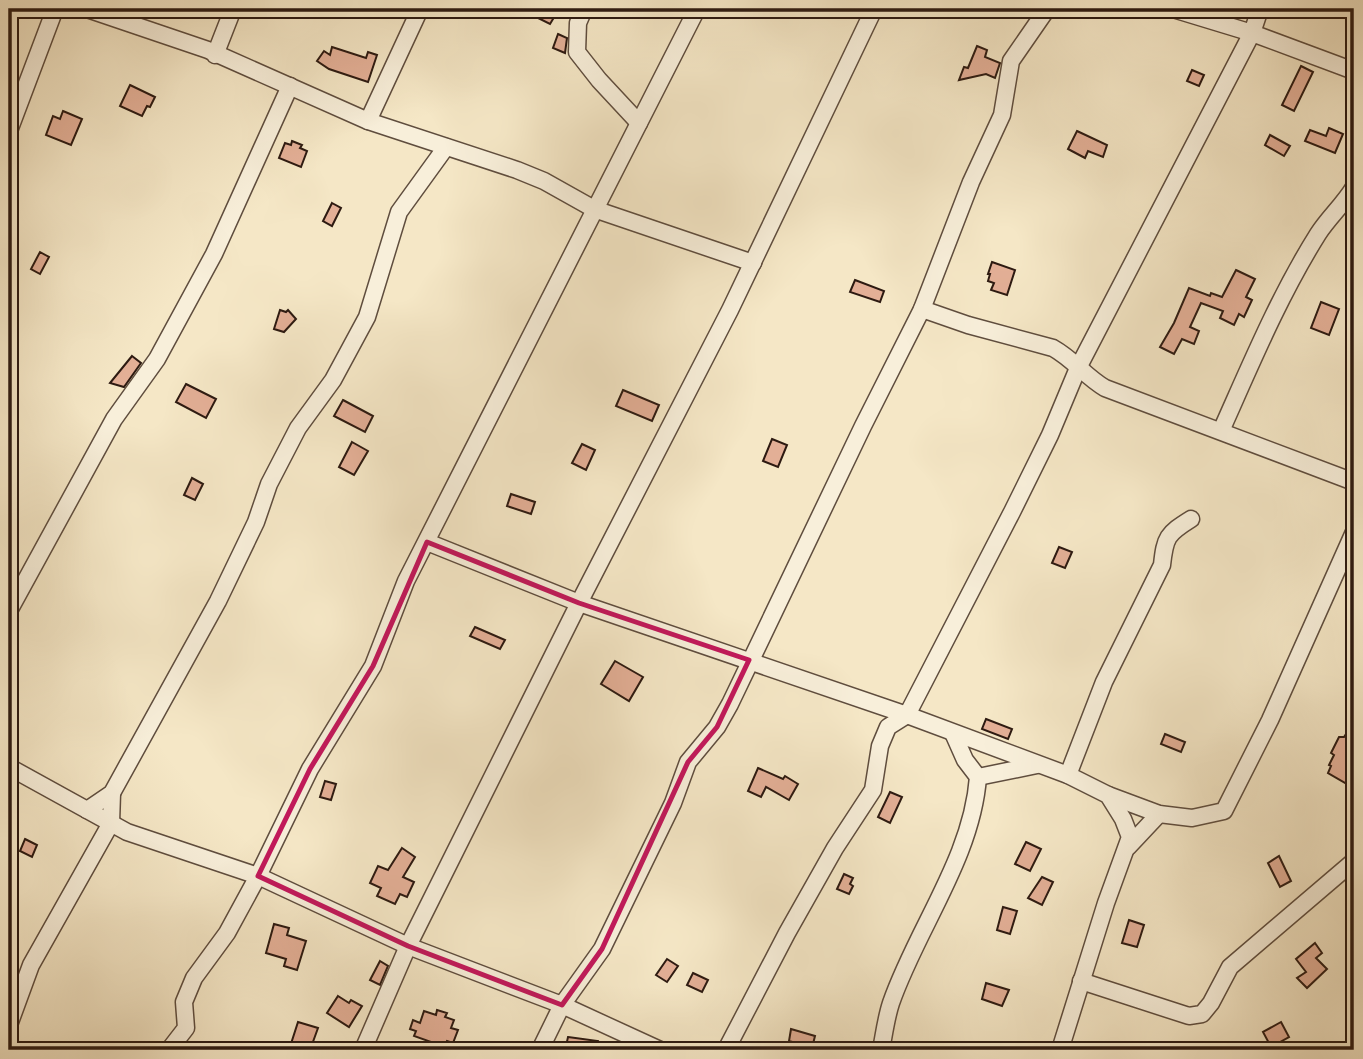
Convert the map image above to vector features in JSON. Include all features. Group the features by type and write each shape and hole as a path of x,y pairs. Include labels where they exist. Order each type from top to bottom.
{"street":[{"path":"9,131 55,9"},
{"path":"87,9 262,72 368,121 544,181 594,209 753,262"},
{"path":"215,55 233,9"},
{"path":"368,121 419,9"},
{"path":"584,9 578,23 576,52 639,123"},
{"path":"169,1050 186,1027 184,1002 194,978 227,933 310,769 373,666 406,581 696,9"},
{"path":"363,1050 408,946 753,262 874,9"},
{"path":"540,1050 562,1004 602,949 673,803 688,762 717,727 922,309 971,182 1002,115 1011,61 1047,9"},
{"path":"1173,9 1252,33 1354,71"},
{"path":"726,1050 793,922 835,848 873,790 880,746 888,727 907,715 1017,501 1078,368 1252,33 1259,9"},
{"path":"9,611 114,419 157,359 215,254 290,86"},
{"path":"87,810 112,793 218,601 256,522 269,484 298,428 333,380 367,317 399,212 446,147"},
{"path":"1222,431 1282,298 1320,232 1354,187"},
{"path":"922,309 968,325 1053,348 1105,388 1354,482"},
{"path":"1068,775 1104,682 1162,565 1164,546 1171,531 1191,519"},
{"path":"427,542 579,603 907,715 1041,764 1108,795 1159,814 1192,818 1224,811 1255,752 1354,531"},
{"path":"881,1050 890,1004 959,851 976,799 978,777 965,760 953,733"},
{"path":"978,777 1041,764"},
{"path":"9,766 127,832 258,876 408,946 562,1004 660,1050"},
{"path":"9,1025 31,965 111,823 112,793"},
{"path":"1060,1050 1130,837 1123,819 1108,795"},
{"path":"1126,849 1159,814"},
{"path":"1081,982 1189,1016 1202,1014 1211,1003 1230,967 1354,861"}],"highlighted area":[{"path":"427,542 579,603 749,660 717,727 688,762 602,949 562,1005 408,946 258,876 310,769 373,666"}],"building":[{"path":"520,9 559,9 550,24"},
{"path":"558,34 567,38 565,53 553,48"},
{"path":"977,46 987,50 985,57 1000,63 995,78 986,74 959,80 964,67 968,68"},
{"path":"332,47 366,58 368,52 377,55 368,82 329,69 317,61 324,51 330,55"},
{"path":"1301,66 1313,72 1294,111 1282,105"},
{"path":"1192,70 1204,75 1199,86 1187,81"},
{"path":"130,85 155,97 142,116 120,106"},
{"path":"63,111 82,119 71,145 46,135 53,116 60,119"},
{"path":"1329,128 1343,134 1335,153 1305,141 1310,130 1326,136"},
{"path":"1077,131 1107,145 1103,157 1088,151 1085,158 1068,149"},
{"path":"1270,135 1290,146 1284,156 1265,145"},
{"path":"292,141 302,145 300,148 307,151 301,167 279,158 285,143 291,145"},
{"path":"332,203 341,208 332,226 323,221"},
{"path":"40,252 49,257 40,274 31,269"},
{"path":"992,262 1015,270 1007,295 991,290 994,283 988,281 988,274"},
{"path":"1236,270 1255,279 1246,297 1252,300 1244,317 1239,314 1234,325 1220,318 1223,311 1201,303 1190,327 1199,331 1194,344 1182,339 1174,354 1160,347 1189,288 1210,296 1211,293 1222,297"},
{"path":"855,280 884,291 880,302 850,292"},
{"path":"1321,302 1339,309 1329,335 1311,328"},
{"path":"280,310 288,310 296,319 284,332 274,329"},
{"path":"132,356 141,363 124,387 110,383"},
{"path":"186,384 216,399 206,418 176,402"},
{"path":"623,390 659,405 652,421 616,406"},
{"path":"343,400 373,416 365,432 334,416"},
{"path":"772,439 787,445 778,467 763,461"},
{"path":"352,442 368,451 354,475 339,467"},
{"path":"582,444 595,450 586,470 572,463"},
{"path":"192,478 203,484 195,500 184,495"},
{"path":"511,494 535,502 531,514 507,506"},
{"path":"1059,547 1072,552 1065,568 1052,563"},
{"path":"475,627 505,640 500,649 470,636"},
{"path":"615,661 643,677 629,701 601,684"},
{"path":"986,719 1012,729 1008,739 982,729"},
{"path":"1354,722 1354,738 1349,749 1354,752 1354,778 1351,776 1347,784 1328,773 1334,755 1331,753 1339,737 1344,737"},
{"path":"1165,734 1185,742 1181,752 1161,744"},
{"path":"758,768 783,779 785,776 798,784 789,800 766,787 761,797 748,791"},
{"path":"325,781 336,784 331,800 320,797"},
{"path":"890,792 902,797 890,823 878,817"},
{"path":"25,839 37,845 32,857 20,851"},
{"path":"1026,842 1041,849 1030,871 1015,864"},
{"path":"402,848 415,857 403,877 414,882 407,897 400,894 395,904 377,896 381,888 370,883 378,866 388,870"},
{"path":"1279,856 1291,881 1280,887 1268,863"},
{"path":"844,874 853,878 849,894 837,889"},
{"path":"1042,877 1053,882 1042,905 1028,898"},
{"path":"1003,907 1017,911 1010,934 997,930"},
{"path":"1129,920 1144,925 1137,947 1122,943"},
{"path":"274,924 289,928 287,935 306,941 297,970 284,966 286,959 266,953"},
{"path":"1315,943 1322,953 1316,958 1327,969 1307,988 1297,978 1306,972 1296,959"},
{"path":"667,959 678,966 667,982 656,975"},
{"path":"380,961 388,966 380,985 370,980"},
{"path":"693,973 708,980 702,992 687,985"},
{"path":"986,983 1009,990 1002,1006 982,999"},
{"path":"338,996 349,1003 351,1000 362,1006 349,1027 327,1013"},
{"path":"437,1010 447,1013 445,1017 454,1020 451,1028 458,1030 453,1043 447,1041 445,1047 414,1036 416,1031 410,1029 413,1020 420,1023 424,1011 436,1015"},
{"path":"298,1022 318,1028 310,1050 289,1050"},
{"path":"1281,1022 1289,1037 1271,1047 1263,1032"},
{"path":"791,1029 815,1036 812,1048 789,1041"},
{"path":"568,1037 598,1041 597,1048 566,1046"}]}
